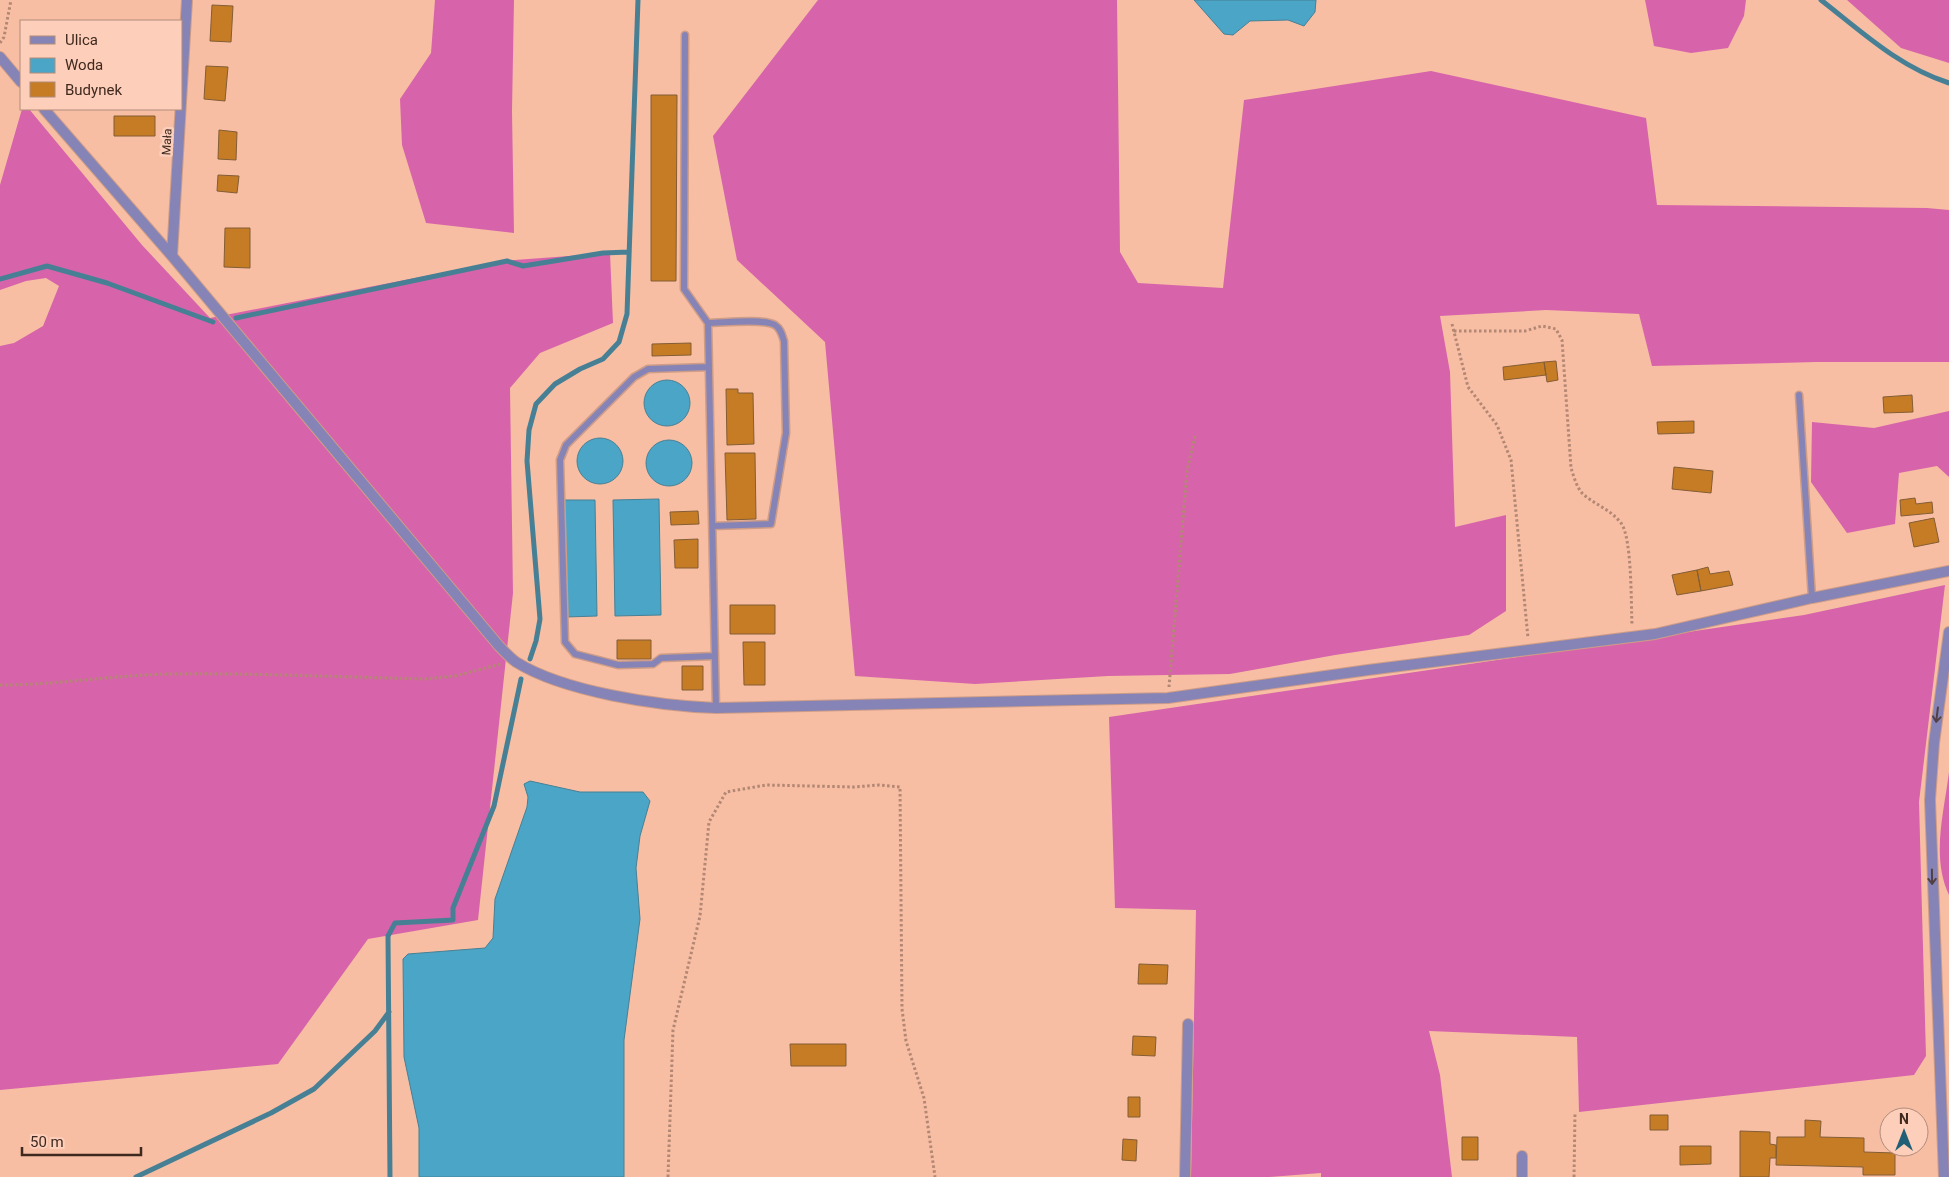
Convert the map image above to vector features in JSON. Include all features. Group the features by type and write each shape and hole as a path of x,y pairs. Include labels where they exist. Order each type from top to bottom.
{"street":[{"name":"Mała","path":"182,85 187,0"},
{"path":"0,58 20,81"},
{"path":"45,110 172,256 499,646 514,661 555,680 602,693 687,707 716,708 1168,698 1368,670 1655,634 1812,598 1949,571"},
{"name":"Mała","path":"172,256 181,110"},
{"path":"1944,1177 1930,800 1934,743 1949,632"},
{"path":"1185,1177 1188,1024"},
{"path":"1522,1156 1522,1177"}],"lane":[{"path":"685,35 684,289 708,323 716,708"},
{"path":"708,323 766,322 775,325 781,331 784,341 786,433 771,524 713,526"},
{"path":"709,367 648,369 634,376 566,445 560,460 565,642 575,654 618,665 653,664 660,658 715,656"},
{"path":"1799,395 1812,598"}],"path":[{"path":"0,43 4,37 11,0"},
{"path":"1452,324 1468,387 1497,425 1511,460 1529,650"},
{"path":"1454,331 1525,331 1542,326 1556,329 1562,340 1571,468 1576,482 1584,494 1614,514 1623,525 1627,543 1633,637"},
{"path":"1168,698 1176,582 1187,471 1195,436"},
{"path":"0,685 65,683 127,676 172,674 425,679 455,676 514,661"},
{"path":"668,1177 673,1030 700,916 709,822 726,792 766,785 854,787 878,785 900,787 902,1009 906,1041 924,1098 935,1177"},
{"path":"1574,1177 1575,1113"}],"shaded area":[{"path":"435,0 514,0 512,111 514,233 426,223 402,145 400,99 431,53"},
{"path":"818,0 1117,0 1120,252 1138,283 1223,288 1244,100 1431,71 1646,118 1657,205 1927,208 1949,210 1949,362 1816,362 1652,366 1639,314 1546,310 1440,316 1450,372 1455,527 1506,515 1506,611 1469,635 1335,655 1230,674 1108,676 975,684 855,676 825,342 737,260 713,136"},
{"path":"1645,0 1746,0 1744,16 1728,48 1691,53 1654,46"},
{"path":"1847,0 1949,0 1949,63 1901,48"},
{"path":"22,110 30,110 142,245 210,318 502,261 610,253 613,323 540,353 510,388 513,593 478,920 368,939 278,1064 0,1090 0,346 14,343 43,326 59,286 46,278 26,281 0,290 0,185"},
{"path":"1949,411 1949,477 1937,466 1899,473 1895,524 1847,533 1811,482 1812,422 1874,428"},
{"path":"1945,585 1919,802 1926,1056 1914,1075 1579,1112 1577,1037 1429,1031 1440,1075 1452,1177 1321,1177 1321,1173 1269,1177 1191,1177 1196,910 1115,908 1109,717 1804,615"},
{"path":"1949,772 1949,895 1941,866 1940,835"}],"water":[{"path":"1194,0 1316,0 1315,12 1304,26 1288,20 1250,21 1233,35 1224,34"},
{"path":"667,380 680,384 686,390 690,403 686,416 680,422 667,426 654,422 648,416 644,403 648,390 654,384"},
{"path":"600,438 613,442 619,448 623,461 619,474 613,480 600,484 587,480 581,474 577,461 581,448 587,442"},
{"path":"669,440 682,444 688,450 692,463 688,476 682,482 669,486 656,482 650,476 646,463 650,450 656,444"},
{"path":"659,499 661,615 615,616 613,500"},
{"path":"564,500 595,500 597,616 566,617"},
{"path":"530,781 580,792 643,792 650,801 640,836 636,868 640,919 624,1040 624,1177 419,1177 419,1128 404,1057 403,959 408,954 485,948 493,938 495,899 527,807 528,797 524,784"}],"building":[{"path":"212,5 233,6 231,42 210,41"},
{"path":"206,66 228,67 225,101 204,99"},
{"path":"651,95 677,95 676,281 651,281"},
{"path":"114,116 155,116 155,136 114,136"},
{"path":"219,130 237,132 236,160 218,159"},
{"path":"218,175 239,176 237,193 217,191"},
{"path":"225,228 250,228 250,268 224,267"},
{"path":"691,343 691,355 652,356 652,344"},
{"path":"1556,361 1558,380 1547,382 1544,362"},
{"path":"1544,362 1546,375 1504,380 1503,367"},
{"path":"726,389 738,389 738,393 753,393 754,444 727,445"},
{"path":"1912,395 1913,412 1884,413 1883,397"},
{"path":"1694,421 1694,433 1658,434 1657,422"},
{"path":"725,453 755,453 756,519 727,520"},
{"path":"1674,467 1713,471 1711,493 1672,489"},
{"path":"1915,498 1916,504 1932,502 1933,513 1901,516 1900,500"},
{"path":"698,511 699,524 671,525 670,512"},
{"path":"1934,518 1939,542 1914,547 1909,523"},
{"path":"698,539 698,568 675,568 674,540"},
{"path":"1708,567 1710,574 1729,571 1733,585 1701,591 1697,570"},
{"path":"1697,570 1701,591 1677,595 1672,575"},
{"path":"730,605 775,605 775,634 730,634"},
{"path":"617,640 651,640 651,659 617,659"},
{"path":"743,642 765,642 765,685 744,685"},
{"path":"682,666 703,666 703,690 682,690"},
{"path":"1139,964 1168,965 1167,984 1138,984"},
{"path":"1133,1036 1156,1037 1155,1056 1132,1055"},
{"path":"790,1044 846,1044 846,1066 791,1066"},
{"path":"1128,1097 1140,1097 1140,1117 1128,1117"},
{"path":"1650,1115 1668,1115 1668,1130 1650,1130"},
{"path":"1805,1120 1821,1121 1820,1137 1864,1138 1864,1152 1879,1152 1879,1157 1895,1157 1895,1175 1863,1175 1863,1167 1776,1165 1777,1137 1805,1137"},
{"path":"1740,1131 1770,1132 1770,1144 1776,1145 1776,1158 1770,1158 1769,1177 1740,1177"},
{"path":"1462,1137 1478,1137 1478,1160 1462,1160"},
{"path":"1123,1139 1137,1140 1136,1161 1122,1160"},
{"path":"1680,1146 1711,1146 1711,1164 1680,1165"}],"waterway":[{"path":"530,659 540,619 527,461 529,430 536,404 555,384 580,369 603,359 619,342 627,314 638,0"},
{"path":"1821,0 1897,58 1914,68 1949,83"},
{"path":"236,318 507,261 523,266 603,253 629,252"},
{"path":"0,279 47,266 107,283 213,322"},
{"path":"390,1177 388,936 395,923 453,920 453,908 494,806 521,679"},
{"path":"136,1177 271,1113 314,1089 375,1031 389,1012"}]}
